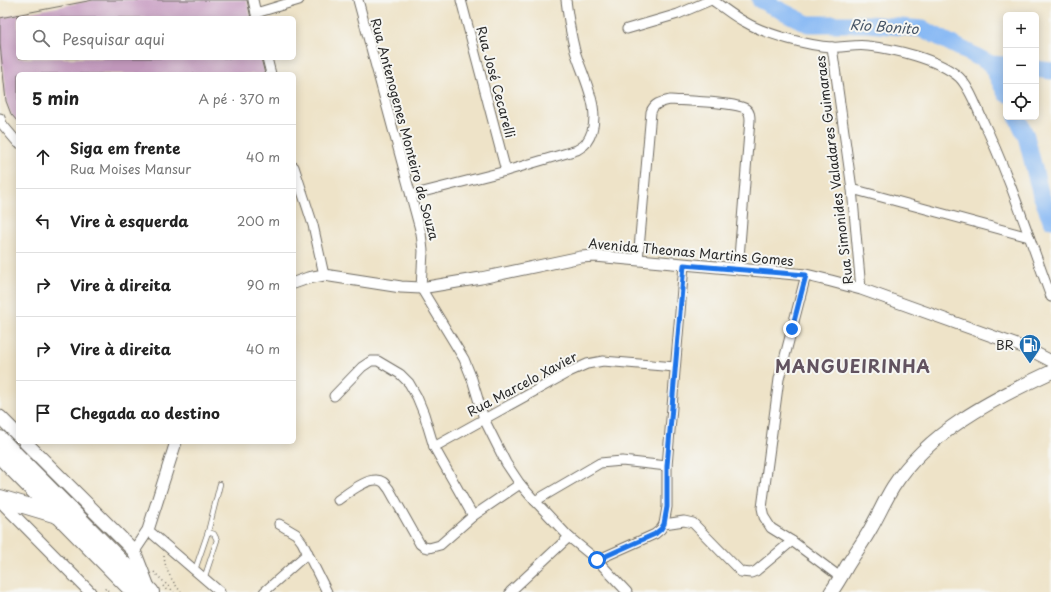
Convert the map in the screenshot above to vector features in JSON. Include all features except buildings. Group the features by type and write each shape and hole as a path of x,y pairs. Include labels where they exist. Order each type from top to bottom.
{"highway":[{"path":"0,439 155,590"},
{"path":"0,456 134,592"},
{"path":"0,498 59,515"}],"main road":[{"path":"835,587 871,528 893,488 908,467 921,453 935,440 984,405 1051,372"},
{"path":"0,417 16,433"},
{"path":"27,444 134,551 155,590"}],"street":[{"path":"253,0 257,15 299,0"},
{"name":"Rua Antenogenes Monteiro de Souza","path":"358,0 423,242 421,288"},
{"name":"Rua José Cecarelli","path":"461,0 506,171"},
{"path":"411,195 506,171 576,150 586,143 591,133 594,118 593,105 575,50 566,0"},
{"path":"627,29 678,14 712,0 745,23 801,42 832,47 863,45 900,51 934,63 953,73 960,78 965,85 994,144 1007,175 1051,298"},
{"name":"Rua Simonides Valadares Guimaraes","path":"832,47 852,189 861,289"},
{"path":"268,60 270,72"},
{"path":"638,260 651,112 653,107 656,104 670,100 731,105 744,108 750,114 738,270"},
{"path":"1,124 16,141"},
{"path":"296,173 313,225 324,275"},
{"path":"852,189 1029,237"},
{"name":"Avenida Theonas Martins Gomes","path":"296,282 324,275 401,287 421,288 481,278 581,257 596,256 806,275 861,289 1028,349 1051,361"},
{"path":"597,560 649,538 661,529 664,524 667,507 667,466 684,265"},
{"path":"806,275 779,378 762,508 764,517 771,528 792,540 835,587"},
{"path":"421,288 464,359 472,379 484,419 506,462 520,484 569,537 597,560 627,592"},
{"path":"334,396 367,362 378,361 400,374 409,383 417,397 434,447 473,516"},
{"name":"Rua Marcelo Xavier","path":"434,447 569,372 587,364 603,361 675,367"},
{"path":"134,551 148,530 175,444"},
{"path":"535,501 600,463 622,461 667,466"},
{"path":"338,500 370,480 378,480 383,482 389,489 420,544 429,548 435,547 446,540 473,516 520,484"},
{"path":"0,501 90,592"},
{"path":"664,524 684,521 693,523 741,572 746,573 756,571 792,540"},
{"path":"279,524 296,534 308,553 327,592"},
{"path":"148,530 220,592"},
{"path":"510,592 569,537"},
{"path":"264,592 308,553"}],"lane":[{"path":"195,571 208,532 220,484"},
{"path":"204,579 217,540 214,534 208,532"}],"path":[{"path":"166,546 165,564 170,577 181,592"},
{"path":"154,572 174,592"},
{"path":"102,592 106,588 109,592"},
{"path":"155,590 168,592"}],"waterway":[{"name":"Rio Bonito","path":"760,0 808,24 868,24 923,29 991,64 1003,65"},
{"path":"991,64 1003,88"},
{"name":"Rio Bonito","path":"1039,69 1051,71"},
{"path":"1018,120 1026,136 1040,192 1051,220"}],"place":[{"name":"BR","path":"1030,364"}],"district":[{"name":"MANGUEIRINHA","path":"853,367"}],"route":[{"path":"597,560 649,538 661,529 664,524 667,507 667,466 684,265 806,275 792,329"}]}
